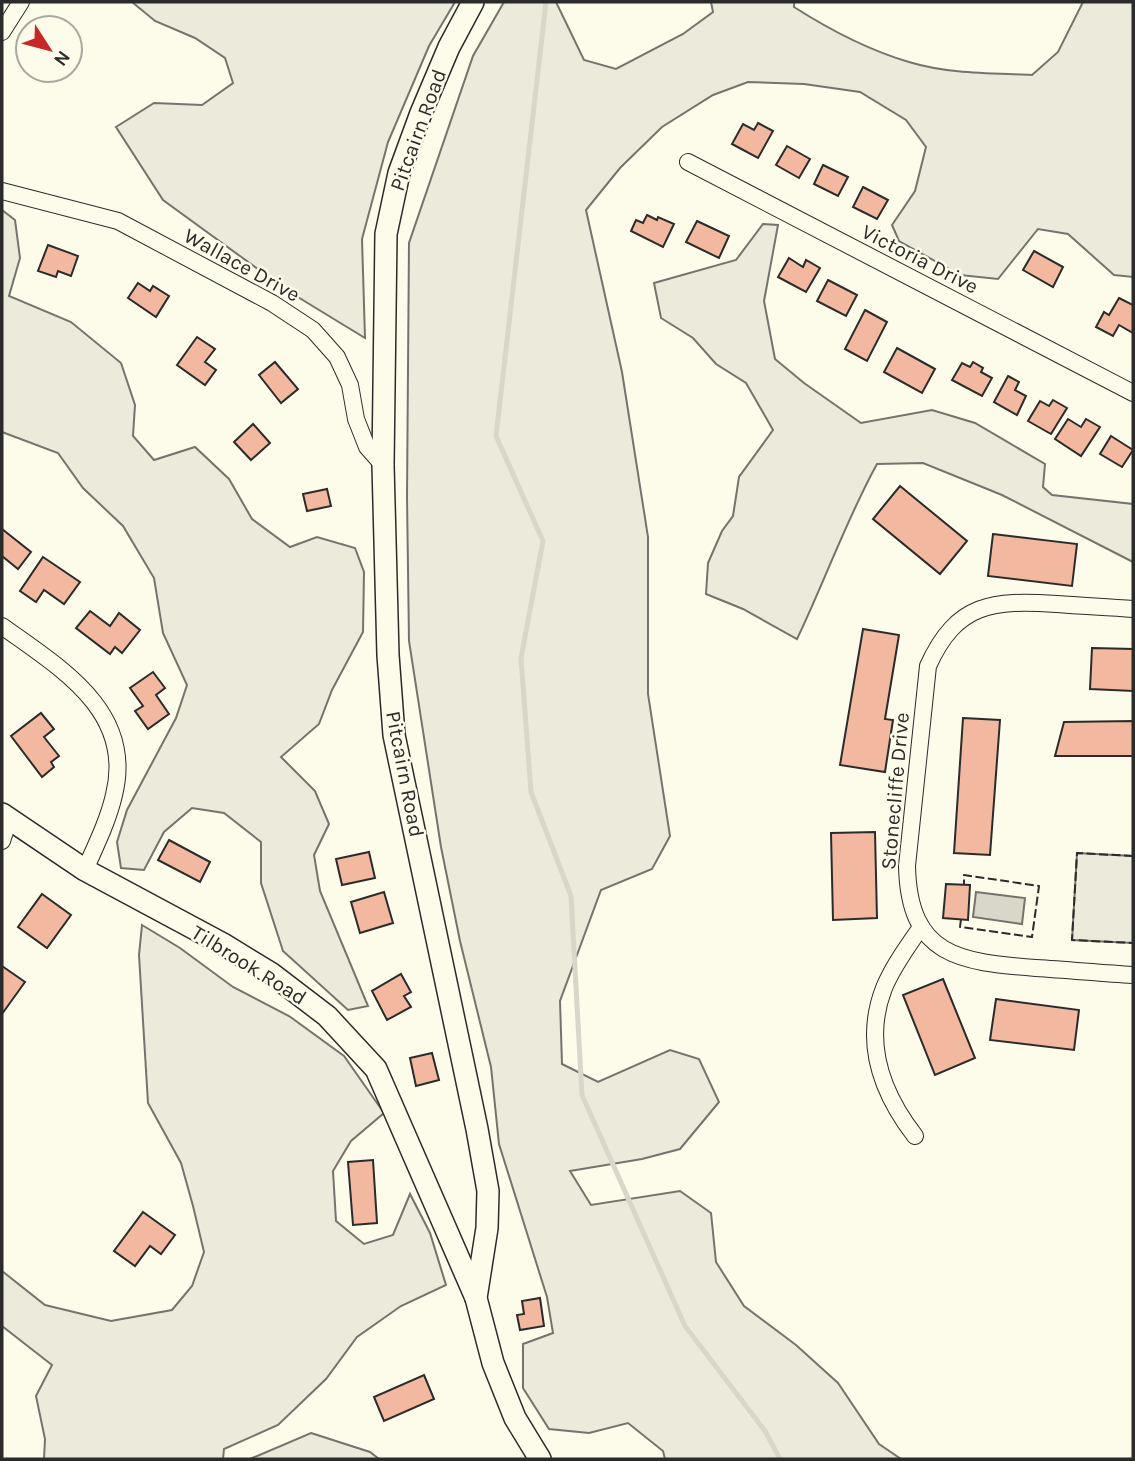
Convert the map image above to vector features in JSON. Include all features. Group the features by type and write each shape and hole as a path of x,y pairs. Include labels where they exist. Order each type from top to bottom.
{"street":[{"path":"2,32 21,2"},
{"name":"Pitcairn Road","path":"473,2 449,47 417,125 399,173 386,234 383,465 388,655 394,735 478,1129 488,1191 487,1228 476,1298 498,1374 515,1418 540,1459"},
{"name":"Victoria Drive","path":"688,162 1133,393"},
{"name":"Wallace Drive","path":"2,191 118,221 272,303 313,330 337,357 350,385 356,419 367,447 383,465"},
{"name":"Stonecliffe Drive","path":"1133,609 1022,602 994,604 974,611 953,627 939,643 928,666 907,866 912,910 921,927 945,949 966,960 986,964 1133,975"},
{"path":"2,626 67,676 92,698 108,719 115,743 115,793 85,870"},
{"path":"2,841 5,817"},
{"name":"Tilbrook Road","path":"5,817 85,870 223,944 272,974 327,1016 376,1069 476,1298"},
{"path":"915,1136 897,1113 886,1091 875,1041 877,1015 884,988 921,927"}],"shaded area":[{"path":"132,2 455,2 429,46 388,142 362,239 365,338 288,291 163,200 116,127 154,103 202,105 233,83 225,58 195,38 155,21"},
{"path":"504,2 556,2 584,60 616,69 683,34 713,12 711,2 794,2 794,7 835,31 879,52 909,62 955,71 1032,75 1058,52 1083,2 1133,2 1133,277 1114,275 1068,234 1038,229 998,279 960,275 899,241 892,225 915,191 926,147 906,120 860,92 804,84 748,82 713,95 662,127 620,168 586,210 622,372 648,537 648,694 670,836 652,869 601,890 560,1001 562,1064 598,1082 670,1050 699,1059 719,1102 680,1149 642,1159 570,1171 591,1205 680,1191 711,1213 716,1262 744,1306 796,1345 838,1383 879,1444 901,1459 665,1459 663,1451 628,1423 589,1433 549,1429 523,1388 523,1344 553,1333 547,1297 499,1144 491,1067 460,941 441,847 409,641 407,497 409,243 473,56"},
{"path":"2,210 15,220 20,258 9,296 71,322 121,363 135,405 133,436 154,460 195,447 229,479 252,519 290,547 317,537 355,548 364,572 363,632 332,690 319,724 281,757 315,791 329,824 314,855 320,891 368,1006 348,1010 283,951 261,883 261,842 224,813 192,808 164,832 144,870 121,868 117,842 127,810 176,718 187,685 163,633 154,578 123,526 83,488 58,453 2,432"},
{"path":"763,224 778,225 764,301 775,359 861,423 932,410 975,423 1045,464 1043,487 1052,495 1133,504 1133,562 1002,495 923,463 877,464 855,507 797,639 743,609 706,594 708,563 722,531 733,516 739,477 773,430 746,383 716,364 693,338 661,318 654,283 736,260"},
{"path":"1077,853 1133,856 1133,943 1072,940"},
{"path":"976,892 1025,898 1022,924 973,917"},
{"path":"142,925 180,948 233,987 289,1016 344,1056 384,1113 351,1141 333,1171 336,1221 364,1244 393,1235 410,1194 430,1233 446,1285 401,1306 357,1337 326,1379 278,1425 224,1449 223,1459 44,1459 45,1439 36,1396 52,1365 2,1326 2,1271 45,1305 111,1321 172,1310 192,1286 204,1252 181,1163 148,1103 139,955"},
{"path":"311,1433 370,1452 379,1459 250,1459"}],"building":[{"path":"758,123 773,131 758,158 732,144 743,124 754,130"},
{"path":"787,146 810,159 799,178 776,165"},
{"path":"823,165 848,177 838,196 814,184"},
{"path":"863,187 888,200 877,219 853,207"},
{"path":"647,215 674,224 663,247 631,231 636,220 643,223"},
{"path":"697,221 729,236 719,258 686,242"},
{"path":"48,245 78,256 71,276 58,271 56,277 38,271"},
{"path":"1034,251 1063,267 1053,287 1023,270"},
{"path":"789,258 803,267 806,260 820,268 806,292 778,277"},
{"path":"828,280 857,295 846,316 817,301"},
{"path":"138,283 150,291 153,286 169,296 156,317 128,298"},
{"path":"1119,298 1133,305 1133,333 1119,325 1113,336 1096,327 1104,312 1109,315"},
{"path":"865,310 887,322 867,361 845,349"},
{"path":"197,337 215,349 205,362 216,370 205,385 177,365"},
{"path":"897,348 935,369 922,393 884,372"},
{"path":"275,362 298,389 281,403 259,375"},
{"path":"973,362 983,368 981,372 992,378 982,396 952,380 962,363 970,367"},
{"path":"1008,376 1019,382 1015,390 1026,396 1017,415 994,402"},
{"path":"1053,400 1067,408 1051,434 1028,421 1040,401 1049,406"},
{"path":"1068,419 1081,427 1086,419 1100,427 1081,456 1055,439"},
{"path":"253,424 270,443 251,460 234,442"},
{"path":"1111,436 1133,450 1122,467 1100,454"},
{"path":"900,486 967,541 940,574 873,519"},
{"path":"327,489 331,506 307,511 303,494"},
{"path":"2,529 31,552 18,569 2,556"},
{"path":"993,534 1077,544 1072,586 988,576"},
{"path":"43,557 80,582 64,604 44,590 36,602 20,591"},
{"path":"90,611 110,626 119,613 140,630 122,653 115,647 110,654 76,628"},
{"path":"863,629 899,635 885,719 893,720 885,772 840,765"},
{"path":"1092,648 1133,649 1133,691 1090,689"},
{"path":"153,672 165,688 156,695 169,714 148,729 135,711 143,706 130,688"},
{"path":"41,713 54,729 44,737 59,756 51,762 54,767 42,777 11,736"},
{"path":"963,718 1000,720 990,855 954,853"},
{"path":"1133,721 1133,756 1055,756 1064,722"},
{"path":"875,832 877,918 833,920 831,833"},
{"path":"169,840 210,862 200,882 158,860"},
{"path":"369,852 375,878 342,885 336,859"},
{"path":"946,884 970,885 968,920 943,918"},
{"path":"384,892 393,923 360,933 351,902"},
{"path":"42,894 71,915 47,948 18,927"},
{"path":"2,966 25,982 2,1014"},
{"path":"401,974 411,992 404,996 411,1007 387,1020 372,991"},
{"path":"943,979 975,1058 935,1075 903,995"},
{"path":"996,999 1079,1010 1074,1050 990,1040"},
{"path":"432,1053 439,1080 416,1086 410,1058"},
{"path":"373,1160 377,1223 353,1225 348,1162"},
{"path":"143,1212 175,1235 161,1254 150,1246 135,1266 114,1251"},
{"path":"540,1298 544,1326 520,1330 517,1315 524,1314 522,1301"},
{"path":"424,1375 434,1399 384,1421 374,1397"}],"waterway":[{"path":"546,2 496,436 543,541 521,658 531,792 571,896 582,1095 685,1326 765,1431 780,1459"}],"fence":[{"path":"1133,856 1077,853 1072,940 1133,943"},
{"path":"961,919 960,927 1032,937 1039,886 964,875 964,885"}]}
